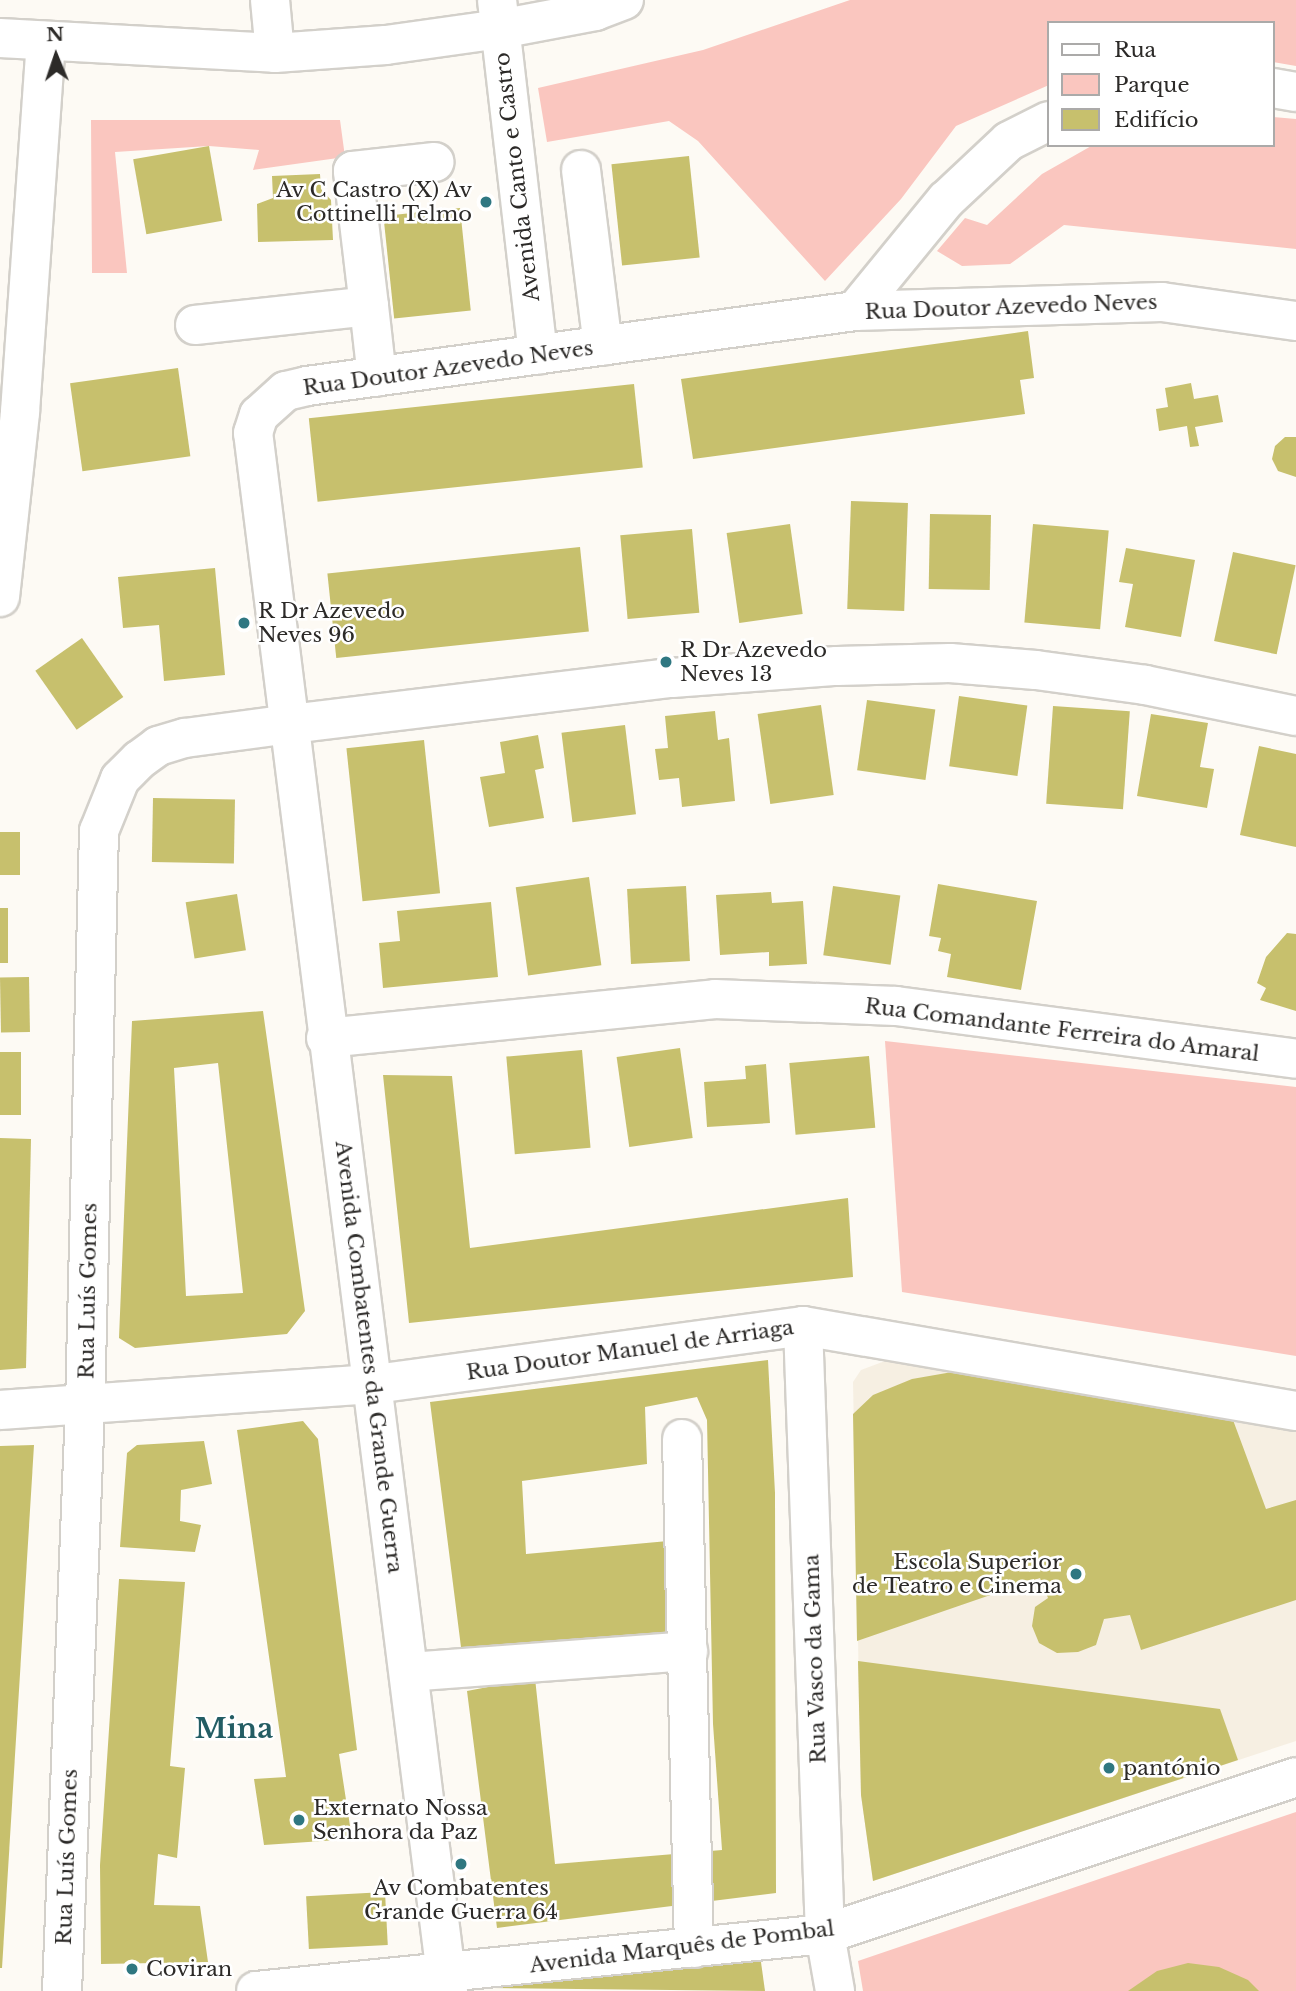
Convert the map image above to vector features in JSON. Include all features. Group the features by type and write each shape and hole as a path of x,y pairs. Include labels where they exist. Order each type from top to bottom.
{"street":[{"path":"270,0 275,53"},
{"path":"0,37 275,53 387,45 499,14 595,11 624,0"},
{"name":"Avenida Canto e Castro","path":"499,14 538,355"},
{"path":"0,597 15,268 46,41"},
{"path":"1275,88 1296,92"},
{"path":"855,311 946,200 1010,141 1048,122"},
{"path":"377,377 353,171 435,162"},
{"path":"581,170 603,346"},
{"name":"Rua Doutor Azevedo Neves","path":"290,724 253,433 259,415 286,391 855,311 1162,302 1296,321"},
{"path":"195,325 369,306"},
{"path":"290,724 672,678 837,666 950,663 1145,685 1296,716"},
{"name":"Avenida Combatentes da Grande Guerra","path":"290,724 326,1038 375,1384 447,1983"},
{"name":"Rua Luís Gomes","path":"62,1991 85,1406 99,831 105,808 120,779 158,746 290,724"},
{"name":"Rua Comandante Ferreira do Amaral","path":"326,1038 715,999 896,1006 1296,1059"},
{"name":"Rua Doutor Manuel de Arriaga","path":"0,1410 375,1384 803,1326 1296,1411"},
{"name":"Rua Vasco da Gama","path":"803,1326 825,1934 835,1991"},
{"path":"682,1439 694,1948"},
{"path":"410,1672 688,1651"},
{"name":"Avenida Marquês de Pombal","path":"256,1991 447,1983 694,1948 825,1934 1296,1777"}],"shaded area":[{"name":"Escola Superior de Teatro e Cinema","path":"893,1358 1063,1392 1296,1427 1296,1741 873,1881 861,1795 853,1382 861,1370"}],"green space":[{"path":"850,0 1296,0 1296,66 1275,62 1275,21 1048,21 1048,85 956,126 901,199 825,281 698,141 669,121 547,142 538,88 703,50"},
{"path":"1275,117 1296,119 1296,249 1064,225 1010,264 962,266 937,251 965,218 987,225 1042,174 1089,147 1275,147"},
{"path":"91,120 340,120 345,157 253,170 259,150 209,146 115,152 127,273 92,273"},
{"path":"885,1041 1296,1087 1296,1356 902,1292"},
{"path":"1296,1812 1296,1991 863,1991 858,1961"}],"building":[{"path":"209,146 222,221 146,234 133,159"},
{"path":"689,156 700,257 622,266 611,164"},
{"path":"320,174 321,189 331,200 333,240 258,242 257,204 273,198 272,176"},
{"path":"460,208 471,310 394,318 383,216"},
{"path":"1028,331 1034,378 1020,380 1025,414 693,459 681,379"},
{"path":"178,368 190,456 82,471 70,383"},
{"path":"1191,383 1194,399 1218,395 1223,422 1195,427 1199,446 1190,447 1187,426 1159,431 1156,409 1168,407 1165,388"},
{"path":"634,384 643,468 318,502 309,418"},
{"path":"1285,437 1296,437 1296,477 1278,471 1272,459 1275,446"},
{"path":"851,501 908,503 904,611 847,609"},
{"path":"930,514 991,515 990,590 929,589"},
{"path":"790,524 803,614 739,623 727,533"},
{"path":"1033,524 1109,531 1100,629 1024,623"},
{"path":"692,529 699,613 628,619 620,535"},
{"path":"580,547 589,632 336,658 327,574"},
{"path":"1126,548 1195,560 1181,637 1125,627 1133,584 1119,582"},
{"path":"1233,552 1296,565 1277,654 1214,641"},
{"path":"215,568 225,675 164,681 159,625 123,628 118,577"},
{"path":"82,638 123,697 77,730 35,671"},
{"path":"959,696 1027,706 1017,776 949,766"},
{"path":"867,700 935,710 925,780 857,770"},
{"path":"821,705 834,795 770,804 758,714"},
{"path":"1053,706 1130,711 1123,809 1046,804"},
{"path":"715,711 718,740 729,738 735,801 682,807 679,778 659,780 655,749 668,748 665,716"},
{"path":"1151,714 1208,723 1200,767 1214,769 1207,808 1137,796"},
{"path":"625,725 636,814 572,822 561,733"},
{"path":"538,735 544,768 535,770 544,818 489,827 480,777 505,773 500,742"},
{"path":"424,740 440,893 363,901 346,748"},
{"path":"1259,746 1296,754 1296,847 1240,835"},
{"path":"153,798 235,799 234,863 152,862"},
{"path":"0,832 20,832 20,875 0,875"},
{"path":"589,877 601,965 528,975 516,887"},
{"path":"938,884 1037,901 1021,990 947,977 951,954 938,951 941,938 929,936"},
{"path":"686,886 690,961 631,964 627,889"},
{"path":"833,886 900,895 891,965 823,955"},
{"path":"771,892 772,903 803,901 807,964 769,966 769,952 720,955 716,895"},
{"path":"237,894 246,950 195,958 186,902"},
{"path":"491,902 498,977 383,988 379,943 400,941 397,911"},
{"path":"0,908 8,908 8,963 0,963"},
{"path":"1287,933 1296,934 1296,1011 1260,1000 1266,988 1257,983 1266,957"},
{"path":"29,977 30,1032 1,1032 0,978"},
{"path":"263,1011 305,1311 287,1334 135,1348 119,1338 132,1021","holes":["218,1063 243,1293 186,1296 174,1068"]},
{"path":"680,1048 693,1138 629,1147 617,1057"},
{"path":"582,1050 591,1148 515,1154 506,1057"},
{"path":"0,1052 21,1052 21,1115 0,1115"},
{"path":"869,1056 875,1128 796,1135 789,1063"},
{"path":"766,1064 770,1123 707,1127 704,1082 746,1079 745,1066"},
{"path":"383,1075 452,1076 470,1248 848,1198 853,1277 409,1323"},
{"path":"0,1138 31,1139 26,1368 0,1370"},
{"path":"768,1360 775,1493 776,1893 497,1928 467,1691 535,1678 555,1864 722,1850 713,1724 707,1420 697,1397 645,1407 647,1464 522,1481 526,1554 668,1541 676,1631 462,1655 430,1402"},
{"path":"958,1371 1233,1420 1266,1509 1296,1500 1296,1600 1141,1650 1130,1615 1104,1619 1096,1645 1078,1652 1057,1653 1039,1643 1032,1626 1035,1607 1048,1598 1040,1578 857,1641 853,1414 873,1395 912,1379"},
{"path":"303,1421 318,1439 357,1750 339,1754 352,1839 264,1845 254,1779 286,1777 237,1430"},
{"path":"204,1441 212,1484 181,1490 180,1521 201,1525 195,1552 120,1547 127,1453 137,1445"},
{"path":"34,1445 2,1968 0,1968 0,1446"},
{"path":"119,1579 185,1582 170,1766 185,1768 177,1858 158,1854 154,1905 200,1906 208,1962 101,1964 100,1865"},
{"path":"858,1661 1220,1709 1238,1760 873,1881 861,1795"},
{"path":"385,1892 388,1945 309,1949 306,1896"},
{"path":"760,1955 765,1991 493,1988"},
{"path":"1188,1963 1219,1967 1248,1980 1259,1991 1128,1991 1157,1971"}],"place":[{"name":"Av C Castro (X) Av Cottinelli Telmo","path":"486,202"},
{"name":"R Dr Azevedo Neves 96","path":"244,623"},
{"name":"R Dr Azevedo Neves 13","path":"666,662"},
{"name":"Escola Superior de Teatro e Cinema","path":"1076,1574"},
{"name":"pantónio","path":"1109,1768"},
{"name":"Externato Nossa Senhora da Paz","path":"299,1820"},
{"name":"Av Combatentes Grande Guerra 64","path":"461,1864"},
{"name":"Coviran","path":"132,1969"}],"district":[{"name":"Mina","path":"234,1729"}]}
